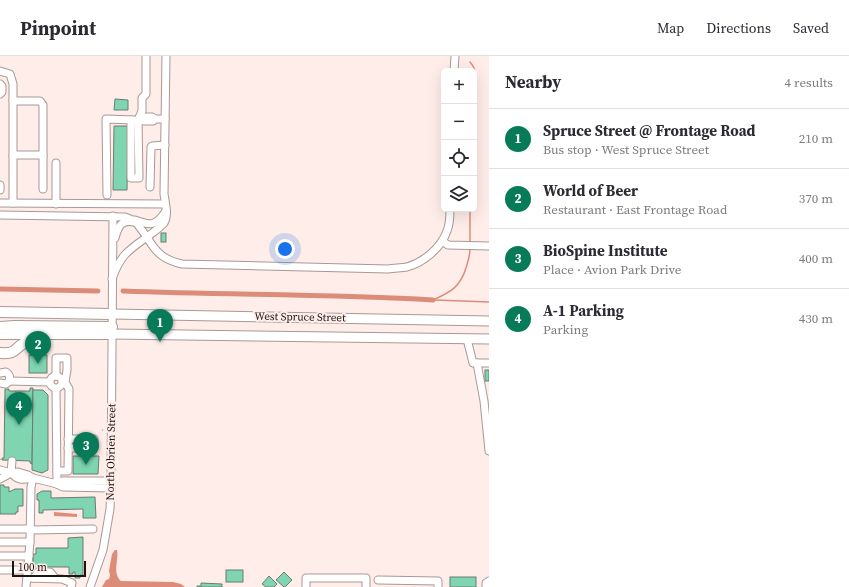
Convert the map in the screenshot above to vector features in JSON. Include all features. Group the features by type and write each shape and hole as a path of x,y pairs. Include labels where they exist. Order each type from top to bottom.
{"highway":[{"path":"0,312 112,314"},
{"path":"0,332 14,326 112,330"},
{"path":"0,332 45,334 112,330"},
{"path":"0,332 11,341 11,346 8,350 1,353"},
{"path":"1,353 10,354 16,351 28,340 45,334"}],"main road":[{"name":"West Spruce Street","path":"112,314 489,320"},
{"name":"West Spruce Street","path":"112,330 489,339"}],"street":[{"path":"136,120 139,178 131,178 136,120 142,111 142,98 146,94 146,56"},
{"path":"112,279 120,260 127,252 164,224 166,219 164,194 166,56"},
{"path":"454,68 455,56"},
{"path":"0,71 10,74 13,84 13,203"},
{"path":"0,84 2,86 2,92 0,94"},
{"path":"13,101 40,102 43,105 43,189"},
{"path":"107,195 106,120 136,120 144,117 165,119"},
{"path":"150,187 151,147 165,145"},
{"path":"13,155 43,155"},
{"path":"56,163 56,204"},
{"path":"0,185 0,190"},
{"path":"0,203 166,208"},
{"path":"0,215 113,216 128,218 149,225 160,220 166,208"},
{"path":"128,218 135,221 160,255 168,260 182,264 388,269 406,267 420,262 433,252 442,241 448,230 450,212"},
{"name":"North Obrien Street","path":"90,587 103,550 110,509 113,216"},
{"path":"113,244 118,228 121,224 125,222 133,222 138,225"},
{"path":"442,241 448,245 489,246"},
{"path":"467,338 472,363 489,363"},
{"path":"56,376 56,358 67,358 67,370 64,382 56,389"},
{"path":"477,363 486,403 489,452"},
{"path":"0,373 8,373 10,377 9,381"},
{"path":"56,376 61,378 69,389 68,472 57,471"},
{"path":"56,376 51,378 50,382 51,387 56,389"},
{"path":"0,383 4,384 9,381 50,382"},
{"path":"56,389 57,484"},
{"path":"57,441 68,438 94,439 94,448 68,448"},
{"path":"11,473 12,460"},
{"path":"0,470 11,473 16,478 25,480 32,478 57,484 62,481 111,485"},
{"path":"0,479 11,473"},
{"path":"26,587 30,578 28,570 32,478"},
{"path":"0,529 93,529"},
{"path":"0,542 30,542"},
{"path":"0,556 29,556"},
{"path":"0,570 28,570"},
{"path":"30,578 62,579 72,583 71,587"},
{"path":"306,587 306,578 366,578 366,587"},
{"path":"378,580 395,584 428,584 438,581 438,587"},
{"path":"486,587 486,583 489,581"}],"shaded area":[{"path":"54,512 77,514 77,517 54,516"},
{"path":"115,550 117,550 116,570 118,578 121,581 173,582 181,584 185,587 102,587 106,580 109,579 112,554"}],"building":[{"path":"115,99 128,100 128,110 114,110"},
{"path":"114,126 128,126 127,190 113,190"},
{"path":"161,233 166,233 166,242 161,242"},
{"path":"29,355 47,355 47,373 29,373"},
{"path":"485,370 489,370 489,381 485,381"},
{"path":"30,388 33,388 32,464 30,461 2,460 2,458 4,458 5,389 9,389 9,391 30,391"},
{"path":"33,390 43,390 48,395 48,470 42,473 32,470"},
{"path":"88,450 92,450 92,456 88,456"},
{"path":"73,456 99,456 98,474 73,474"},
{"path":"0,485 9,487 9,492 15,489 23,489 23,506 18,506 18,512 16,512 16,514 0,514"},
{"path":"42,491 51,491 51,498 95,497 96,518 83,518 83,509 43,510 43,513 39,513 39,500 37,500 37,494"},
{"path":"83,537 83,575 80,575 80,578 75,578 75,572 73,572 73,574 69,574 69,567 33,567 33,554 36,554 36,548 68,548 68,538"},
{"path":"226,570 243,570 243,582 226,582"},
{"path":"284,572 292,580 285,587 276,580"},
{"path":"269,576 277,584 274,587 266,587 262,584"},
{"path":"450,577 476,577 476,587 450,587"},
{"path":"201,583 222,584 222,587 197,587 201,586"}],"waterway":[{"path":"470,62 474,68"},
{"path":"470,212 470,243"},
{"path":"433,300 450,291 461,280 464,275 470,249"},
{"path":"0,289 98,291"},
{"path":"123,291 433,300"},
{"path":"435,300 489,302"}],"place":[{"name":"Spruce Street @ Frontage Road","path":"160,342"},
{"name":"World of Beer","path":"38,364"},
{"name":"A-1 Parking","path":"19,425"},
{"name":"BioSpine Institute","path":"86,465"}]}
